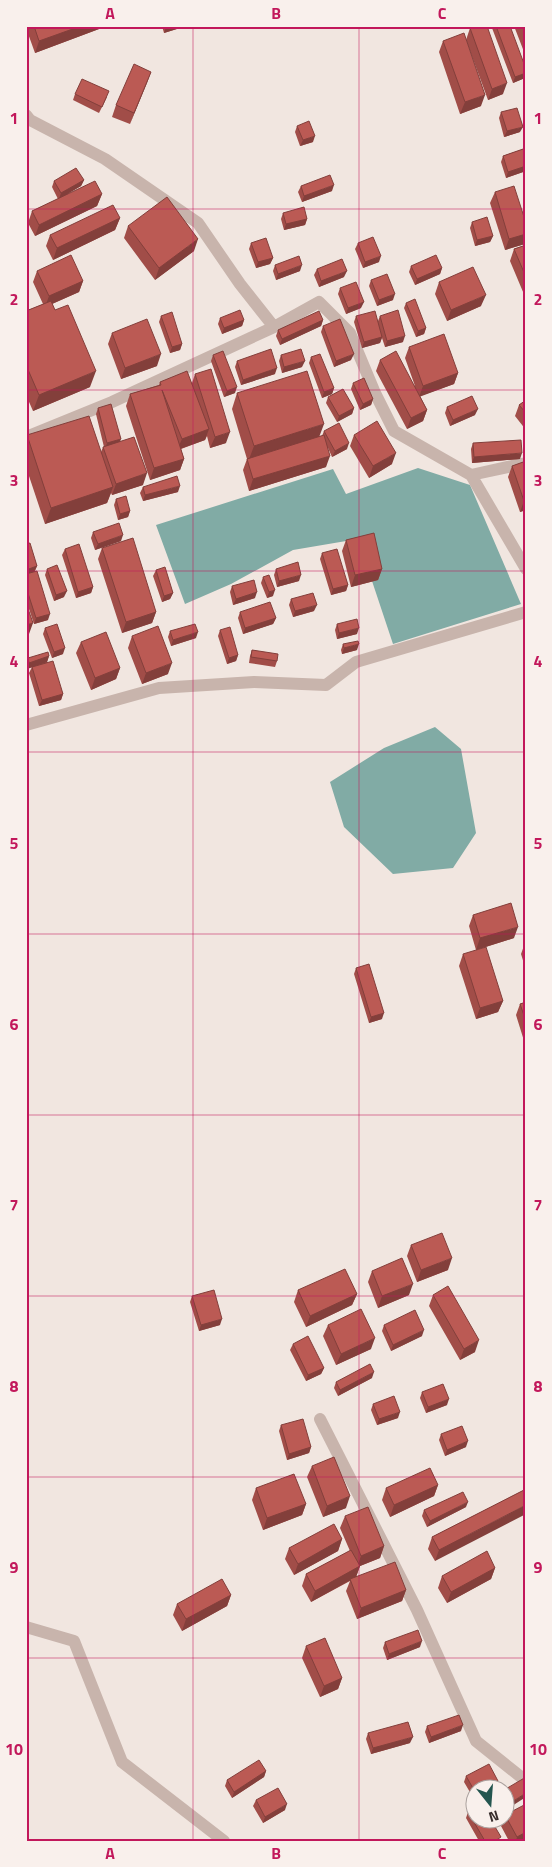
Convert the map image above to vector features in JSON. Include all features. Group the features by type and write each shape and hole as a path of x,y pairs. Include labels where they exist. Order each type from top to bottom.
{"street":[{"path":"26,115 30,120 106,159 198,223 240,284 274,327"},
{"path":"26,437 112,402 274,327 319,302 350,333 375,393 394,431 472,475 526,570"},
{"path":"472,475 526,464"},
{"path":"26,725 158,688 254,682 326,685 356,662 526,612"},
{"path":"320,1419 417,1610 476,1742 526,1781"},
{"path":"26,1627 74,1641 122,1762 224,1841"}],"water":[{"path":"418,468 470,485 521,604 393,644 358,539 293,550 231,584 185,604 156,525 333,469 346,494"},
{"path":"435,727 461,749 476,833 453,868 393,874 344,827 330,782 384,748"}],"building":[{"path":"34,26 81,26 39,41"},
{"path":"487,26 507,83 492,89 470,28"},
{"path":"496,26 510,26 526,73 515,77"},
{"path":"464,33 485,95 465,102 443,41"},
{"path":"134,64 151,72 134,113 116,105"},
{"path":"82,79 109,91 102,107 75,94"},
{"path":"517,108 523,127 507,131 501,112"},
{"path":"309,121 315,136 303,140 297,126"},
{"path":"526,148 526,166 508,172 503,156"},
{"path":"76,168 84,180 61,193 54,181"},
{"path":"330,175 334,185 304,196 301,186"},
{"path":"95,181 102,194 39,225 32,211"},
{"path":"514,186 526,223 526,234 509,239 495,192"},
{"path":"167,197 198,239 159,268 128,226"},
{"path":"113,205 120,218 57,248 50,235"},
{"path":"304,207 307,219 286,224 283,213"},
{"path":"487,217 493,236 477,240 472,222"},
{"path":"373,237 381,256 365,262 358,243"},
{"path":"266,238 273,258 258,262 251,243"},
{"path":"526,245 526,277 514,249"},
{"path":"71,255 83,281 49,296 37,271"},
{"path":"436,255 442,268 417,279 411,266"},
{"path":"299,256 302,265 278,274 275,265"},
{"path":"342,259 347,271 321,281 317,269"},
{"path":"473,267 486,295 451,310 439,282"},
{"path":"387,274 395,294 379,300 371,280"},
{"path":"356,282 364,302 348,308 340,288"},
{"path":"415,299 426,328 418,331 406,303"},
{"path":"51,301 55,310 68,305 96,371 39,395 26,365 26,311"},
{"path":"240,310 244,320 224,328 220,318"},
{"path":"398,310 405,336 387,341 380,316"},
{"path":"319,311 323,320 282,339 278,330"},
{"path":"375,311 382,337 364,342 356,316"},
{"path":"172,312 182,344 172,347 161,316"},
{"path":"147,319 161,354 125,368 112,333"},
{"path":"340,319 354,354 336,361 323,326"},
{"path":"444,334 458,373 423,386 409,347"},
{"path":"271,349 277,368 243,380 237,361"},
{"path":"301,349 305,361 284,367 281,355"},
{"path":"223,351 237,387 227,391 213,355"},
{"path":"396,351 427,410 411,418 380,360"},
{"path":"320,354 334,388 324,392 311,357"},
{"path":"211,369 230,432 215,437 195,374"},
{"path":"187,371 209,429 182,439 162,390 184,459 154,468 130,394 161,385 160,382"},
{"path":"307,371 324,424 254,446 237,393"},
{"path":"364,378 373,399 363,404 353,383"},
{"path":"343,389 354,408 339,416 328,397"},
{"path":"472,396 478,409 453,420 447,407"},
{"path":"526,400 526,413 519,405"},
{"path":"111,404 121,439 107,443 98,408"},
{"path":"89,416 113,487 51,508 27,435"},
{"path":"377,421 396,453 373,466 354,435"},
{"path":"339,423 349,443 335,451 324,431"},
{"path":"324,435 330,456 253,479 247,459"},
{"path":"134,437 147,473 116,484 103,447"},
{"path":"521,440 522,453 474,457 473,443"},
{"path":"526,461 526,500 524,501 512,466"},
{"path":"177,476 180,486 145,495 143,487"},
{"path":"126,496 130,511 120,514 116,499"},
{"path":"119,523 123,535 98,544 93,532"},
{"path":"374,533 382,569 355,575 346,540"},
{"path":"133,538 156,612 126,622 102,548"},
{"path":"30,543 37,566 26,570 26,544"},
{"path":"79,544 93,587 78,592 65,549"},
{"path":"337,549 348,585 333,589 322,553"},
{"path":"298,562 301,575 279,581 276,569"},
{"path":"57,565 67,591 56,595 47,569"},
{"path":"165,567 173,593 164,596 156,570"},
{"path":"37,571 50,614 36,618 26,587 26,574"},
{"path":"269,575 275,590 269,592 263,577"},
{"path":"254,580 257,592 236,599 232,586"},
{"path":"313,593 317,605 295,611 291,599"},
{"path":"270,602 276,618 245,628 240,612"},
{"path":"26,603 33,623 26,625"},
{"path":"357,619 359,628 339,633 337,624"},
{"path":"57,624 65,648 54,652 45,628"},
{"path":"195,624 198,632 173,640 170,631"},
{"path":"158,626 172,663 146,673 132,636"},
{"path":"230,627 238,655 229,658 220,630"},
{"path":"106,632 120,668 95,678 81,642"},
{"path":"358,641 359,644 344,648 343,644"},
{"path":"252,650 278,654 277,661 251,657"},
{"path":"48,652 49,656 29,663 28,658"},
{"path":"53,661 63,694 42,700 32,667"},
{"path":"511,903 518,927 480,938 473,915"},
{"path":"486,947 503,1001 480,1008 463,954"},
{"path":"369,964 384,1013 371,1017 356,968"},
{"path":"526,1002 526,1021 520,1004"},
{"path":"442,1233 452,1258 421,1270 411,1245"},
{"path":"402,1258 413,1284 382,1296 372,1271"},
{"path":"345,1269 357,1294 310,1316 298,1290"},
{"path":"448,1286 479,1340 464,1349 433,1295"},
{"path":"214,1290 222,1319 201,1325 192,1296"},
{"path":"361,1309 375,1338 341,1354 328,1325"},
{"path":"415,1310 424,1330 393,1345 384,1325"},
{"path":"308,1336 324,1368 308,1375 293,1344"},
{"path":"370,1364 374,1372 340,1390 336,1382"},
{"path":"443,1384 449,1399 428,1407 422,1392"},
{"path":"394,1396 400,1412 379,1419 373,1404"},
{"path":"303,1419 311,1447 289,1454 281,1425"},
{"path":"462,1426 468,1441 447,1450 441,1434"},
{"path":"334,1457 350,1496 327,1506 312,1466"},
{"path":"430,1468 438,1485 394,1505 386,1488"},
{"path":"294,1474 306,1504 267,1518 256,1488"},
{"path":"526,1489 526,1505 439,1550 432,1537"},
{"path":"463,1492 468,1502 430,1521 424,1510"},
{"path":"368,1507 384,1546 361,1556 345,1516"},
{"path":"334,1524 342,1539 298,1564 289,1548"},
{"path":"351,1550 360,1566 315,1591 306,1574"},
{"path":"487,1551 495,1568 451,1592 442,1576"},
{"path":"395,1562 406,1590 361,1608 350,1579"},
{"path":"222,1579 231,1595 186,1619 177,1604"},
{"path":"418,1630 422,1641 389,1654 385,1642"},
{"path":"325,1638 342,1678 324,1686 306,1646"},
{"path":"459,1715 463,1725 431,1737 427,1726"},
{"path":"408,1722 413,1737 373,1748 368,1733"},
{"path":"259,1760 266,1771 234,1792 227,1780"},
{"path":"489,1764 497,1780 468,1780 466,1776"},
{"path":"526,1777 526,1793 514,1801 514,1784"},
{"path":"278,1788 287,1804 265,1817 256,1800"},
{"path":"526,1804 526,1832 517,1837 513,1830 514,1810"},
{"path":"479,1830 497,1830 501,1837 495,1841 485,1841"}]}
